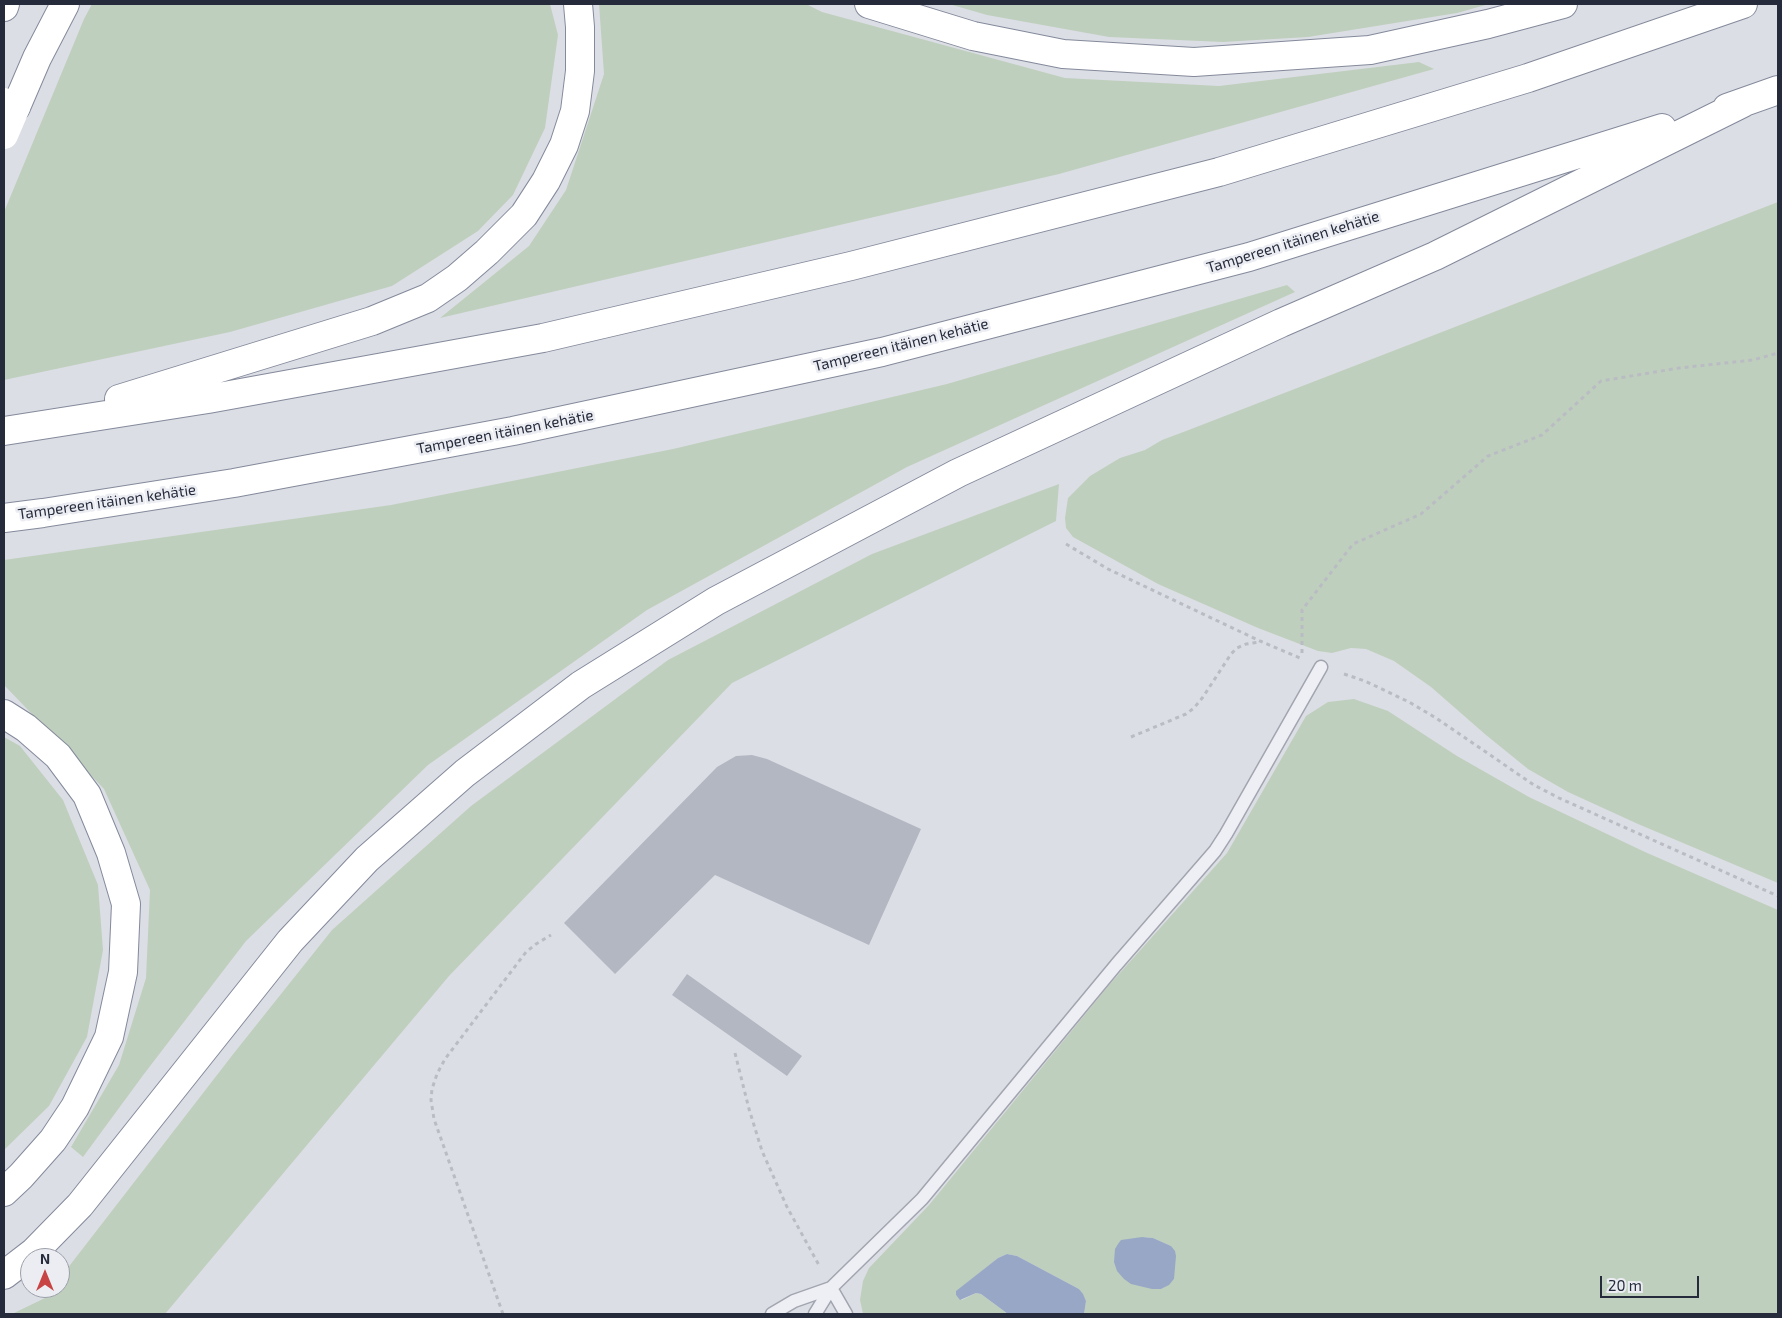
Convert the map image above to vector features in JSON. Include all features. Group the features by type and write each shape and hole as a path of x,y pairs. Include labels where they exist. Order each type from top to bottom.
{"main road":[{"path":"4,134 10,105 65,4"},
{"path":"15,429 372,321 428,298 457,278 487,252 524,215 546,181 564,145 575,111 580,71 578,4"},
{"path":"869,4 972,36 1063,54 1194,62 1370,50 1488,24 1563,4"},
{"path":"15,429 208,399 543,338 851,266 1219,172 1528,78 1743,4"},
{"name":"Tampereen itäinen kehätie","path":"4,518 234,483 513,432 882,352 1250,257 1743,103 1778,90"},
{"path":"4,1275 34,1252 80,1205 290,941 367,859 465,773 580,685 716,601 958,473 1281,323 1435,256 1743,103"},
{"path":"4,714 26,728 58,756 86,795 110,853 126,904 123,972 109,1037 75,1107 53,1140 4,1192"}],"lane":[{"path":"815,1314 831,1288 922,1199 1116,965 1215,851 1321,667"},
{"path":"772,1314 794,1301 831,1288"},
{"path":"831,1288 846,1314"}],"path":[{"path":"1066,544 1108,569 1260,642 1302,659 1302,610 1353,544 1421,514 1488,456 1542,435 1601,381 1679,368 1753,360 1778,353"},
{"path":"1131,737 1186,714 1194,708 1237,648 1246,644 1260,642"},
{"path":"1321,667 1365,681 1409,702 1436,718 1534,785 1559,798 1778,896"},
{"path":"503,1314 434,1119 431,1100 432,1088 436,1074 445,1059 526,952 551,935"},
{"path":"735,1053 749,1110 762,1151 787,1206 831,1288"}],"green space":[{"path":"92,4 550,4 558,35 545,128 513,195 478,231 392,286 230,332 4,380 4,212 84,19"},
{"path":"599,4 806,4 822,12 1065,78 1219,86 1419,62 1434,69 1059,174 440,318 529,246 566,190 604,74"},
{"path":"949,4 1489,4 1457,13 1308,37 1223,42 1109,37 987,15"},
{"path":"1778,202 1778,883 1638,824 1568,792 1528,769 1431,687 1394,661 1366,649 1351,648 1332,653 1318,651 1258,628 1158,584 1073,537 1066,528 1065,518 1068,498 1090,476 1120,458 1145,450 1162,440"},
{"path":"1287,285 1295,292 907,467 647,610 428,765 246,941 83,1157 71,1147 119,1065 146,978 150,890 104,789 4,685 4,560 391,505 673,449 947,384"},
{"path":"1059,484 1056,521 732,683 449,976 165,1314 12,1314 45,1298 70,1298 70,1265 332,930 471,806 668,660 872,554"},
{"path":"1354,699 1388,711 1457,756 1529,797 1645,852 1778,910 1778,1314 1084,1314 1086,1301 1079,1289 1017,1256 1007,1254 998,1258 957,1291 956,1295 962,1300 976,1293 981,1294 1008,1314 863,1314 860,1300 863,1281 869,1268 929,1205 1110,984 1227,853 1306,716 1328,702","holes":["1142,1237 1153,1238 1171,1246 1174,1279 1161,1289 1152,1289"]},
{"path":"4,737 20,746 63,800 98,885 103,950 87,1037 49,1106 4,1150"}],"water":[{"path":"1142,1237 1153,1238 1171,1246 1175,1251 1174,1279 1169,1285 1161,1289 1131,1284 1117,1271 1114,1262 1115,1249 1118,1244 1121,1240"},
{"path":"1007,1254 1017,1256 1079,1289 1086,1301 1084,1314 1008,1314 981,1294 976,1293 960,1300 956,1295 956,1291 998,1258"}],"building":[{"path":"752,755 767,759 921,829 869,945 715,875 615,974 564,923 717,767 736,756"},
{"path":"687,974 802,1056 787,1076 672,995"}]}
